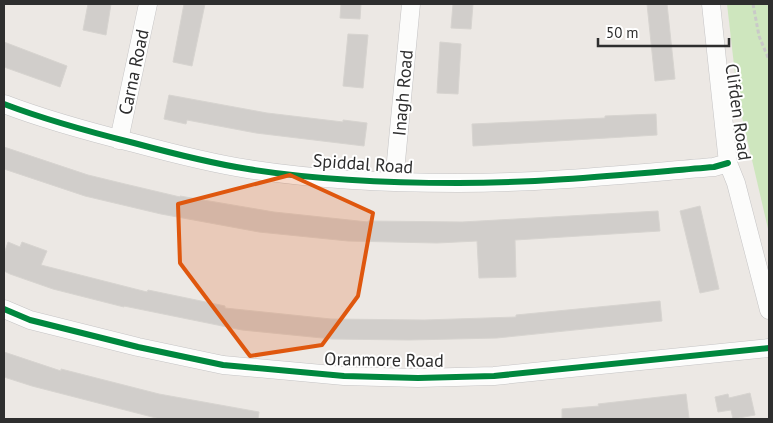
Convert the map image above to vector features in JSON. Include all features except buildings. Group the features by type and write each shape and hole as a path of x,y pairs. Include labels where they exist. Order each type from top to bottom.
{"street":[{"name":"Carna Road","path":"119,140 148,4"},
{"name":"Inagh Road","path":"394,182 411,4"},
{"name":"Clifden Road","path":"711,4 728,163 736,183 769,310"},
{"name":"Spiddal Road","path":"4,104 63,125 202,161 249,169 323,177 394,182 460,183 569,179 714,168 728,163"},
{"name":"Oranmore Road","path":"4,309 30,320 138,347 223,365 344,376 418,378 494,376 769,348"}],"path":[{"path":"753,4 759,36 769,60"}],"highlighted area":[{"path":"290,175 373,213 358,296 322,345 250,356 180,263 178,204"}],"green space":[{"path":"727,4 769,4 769,233 738,100"}],"cycle path":[{"path":"4,104 101,135 190,158 274,173 326,178 432,183 490,183 586,178 714,167 728,163"},
{"path":"4,309 30,320 138,347 223,365 344,376 418,378 494,376 769,348"}]}
